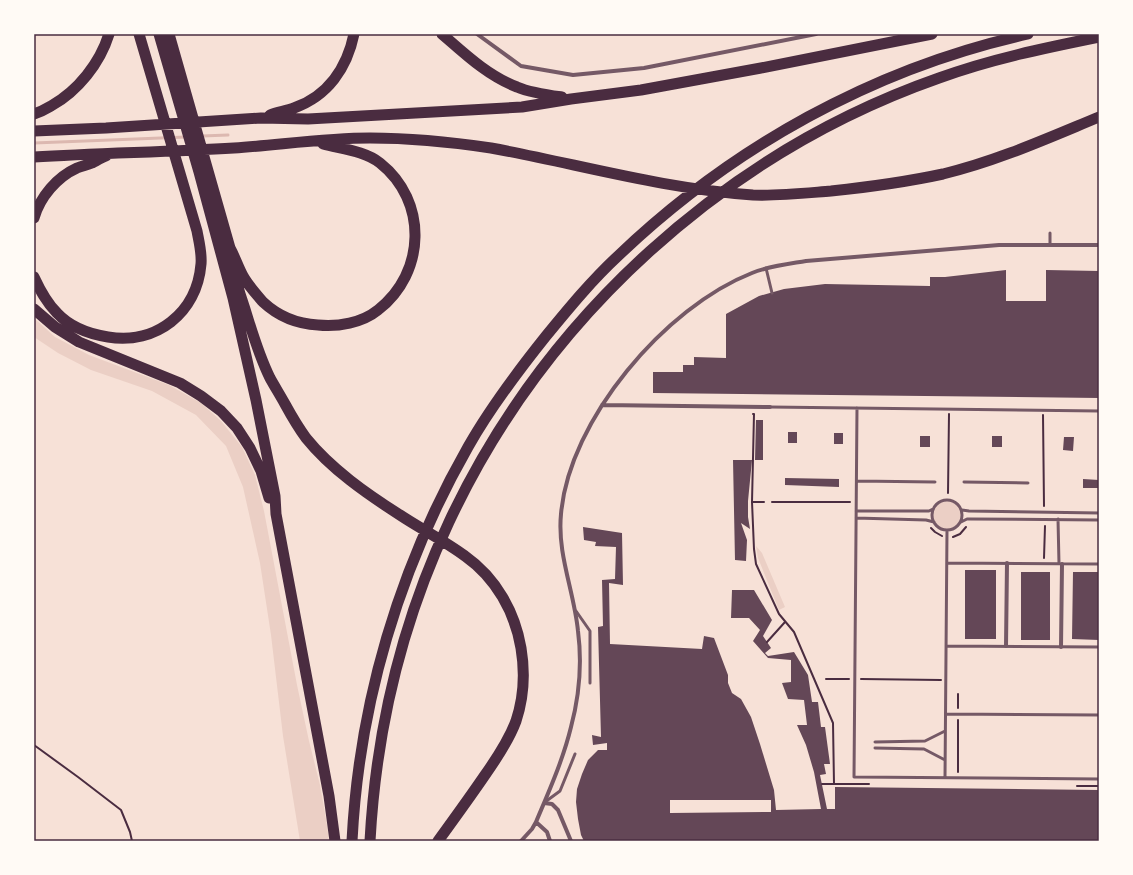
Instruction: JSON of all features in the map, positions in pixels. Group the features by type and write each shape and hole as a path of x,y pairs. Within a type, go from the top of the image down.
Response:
{"highway":[{"path":"34,114 51,106 78,86 90,72 109,34"},
{"path":"34,277 47,302 57,314 69,323 84,331 98,336 113,338 146,336 161,329 173,321 183,310 192,296 198,281 201,264 201,248 139,34"},
{"path":"167,34 182,97 204,172 230,248 243,276 251,288 264,302 279,313 294,321 310,325 327,326 344,324 363,319 377,311 391,299 402,285 409,269 415,241 415,220 405,191 394,176 380,162 363,153 315,141"},
{"path":"261,118 293,108 321,93 334,80 344,65 351,48 354,34"},
{"path":"442,34 483,68 500,79 518,88 571,99"},
{"path":"34,131 261,118 308,119 522,107 641,90 932,34"},
{"path":"352,841 356,782 369,706 382,651 414,559 440,500 480,427 507,387 563,315 600,274 651,226 713,177 780,133 832,104 904,72 957,53 1028,34"},
{"path":"370,841 374,784 386,710 399,656 426,576 439,544 487,449 508,416 550,359 612,286 662,239 743,177 788,148 815,133 864,109 937,78 1015,55 1099,38"},
{"path":"34,157 234,148 315,141 378,138 430,140 513,152 685,187 730,193 778,195 875,186 943,174 965,168 1012,151 1099,116"},
{"path":"34,218 51,188 63,176 78,167 92,163 110,154"},
{"path":"204,172 243,341 273,488 276,514 329,796 335,841"},
{"path":"230,248 232,264 254,339 270,377 291,415 306,438 350,480 398,514 466,556 496,587 504,599 516,626 524,663 520,705 511,734 480,783 438,841"},
{"path":"34,309 55,327 79,342 180,383 221,411 237,428 250,448 276,514"}],"street":[{"path":"477,34 521,66 573,75 644,68 816,34"},
{"path":"521,841 532,829 544,803 566,746 575,709 580,651 575,609 562,553 560,528 563,497 567,478 587,432 602,404 625,373 653,341 682,314 701,300 752,272 766,268 806,261 992,245 1099,245"},
{"path":"602,404 770,407"},
{"path":"1006,646 1007,563"},
{"path":"1060,564 1060,647"},
{"path":"544,803 552,804 558,810 571,841"},
{"path":"536,822 547,832 550,841"}],"lane":[{"path":"1050,234 1050,245"},
{"path":"766,268 772,292"},
{"path":"770,407 1099,411"},
{"path":"857,408 854,777 1099,778"},
{"path":"857,481 935,482"},
{"path":"964,482 1028,483"},
{"path":"856,510 929,511 940,502 947,500 956,502 962,510 963,518 961,522"},
{"path":"933,509 932,516 934,522 938,527 947,530 955,528 967,519 1099,520"},
{"path":"962,510 1099,512"},
{"path":"856,518 926,520 934,522"},
{"path":"1058,520 1060,564"},
{"path":"945,778 947,530"},
{"path":"947,563 1099,564"},
{"path":"575,609 590,631 590,684"},
{"path":"946,646 1099,647"},
{"path":"946,714 1099,715"},
{"path":"875,742 925,741 946,731"},
{"path":"875,748 924,749 945,760"},
{"path":"544,803 560,791 575,754"}],"path":[{"path":"948,493 949,409"},
{"path":"1043,410 1044,506"},
{"path":"754,414 752,502 756,564 779,614 794,632 833,723 834,784"},
{"path":"752,502 764,502"},
{"path":"772,502 852,502"},
{"path":"930,525 935,532 943,537"},
{"path":"952,543 952,537 960,534 967,526"},
{"path":"1044,564 1045,526"},
{"path":"767,642 785,622"},
{"path":"826,679 943,680"},
{"path":"958,694 958,710"},
{"path":"958,718 958,773"},
{"path":"34,745 121,810 132,841"}],"shaded area":[{"path":"34,318 55,337 89,355 169,385 201,403 221,421 242,447 255,475 264,511 297,685 320,785 329,841 300,841 283,736 271,635 260,563 243,487 226,446 196,415 152,391 91,370 58,353 34,337"},
{"path":"947,500 958,504 962,515 958,526 947,530 936,526 932,515 936,504"},
{"path":"756,546 762,553 785,607 779,610 758,558"}],"building":[{"path":"1006,270 1006,301 1046,301 1046,270 1099,271 1099,398 653,393 653,372 683,372 683,365 694,365 694,357 726,358 726,314 759,296 784,289 825,284 930,286 930,277 945,277"},
{"path":"756,420 763,420 763,460 755,460"},
{"path":"788,432 797,432 797,443 788,443"},
{"path":"834,433 843,433 843,444 834,444"},
{"path":"920,436 930,436 930,447 920,447"},
{"path":"992,436 1002,436 1002,447 992,447"},
{"path":"1064,437 1074,437 1073,451 1063,450"},
{"path":"733,460 752,460 748,501 750,529 741,523 747,540 746,561 735,560"},
{"path":"785,478 839,479 839,487 785,485"},
{"path":"1083,479 1099,480 1099,488 1083,488"},
{"path":"583,527 622,533 623,585 609,583 610,644 702,649 704,636 714,638 728,675 728,683 732,693 741,699 751,717 774,790 776,810 821,809 814,772 806,745 797,725 807,725 804,700 788,699 782,683 791,682 791,660 768,658 753,641 760,630 749,618 731,618 732,590 754,590 772,620 763,636 771,648 765,653 768,656 794,652 808,675 812,702 818,702 821,727 825,727 830,764 824,764 826,774 820,775 827,809 835,809 835,787 1099,790 1099,841 584,841 581,835 578,819 576,802 577,789 588,760 598,750 607,750 607,743 593,745 592,735 601,737 598,627 603,626 602,580 615,579 616,547 595,546 596,542 584,540","holes":["670,800 771,800 771,812 670,813"]},
{"path":"965,570 996,570 996,639 965,639"},
{"path":"1021,572 1050,572 1050,640 1021,640"},
{"path":"1073,572 1099,572 1099,640 1072,639"}],"waterway":[{"path":"202,136 228,135"},
{"path":"34,143 186,137"}]}
